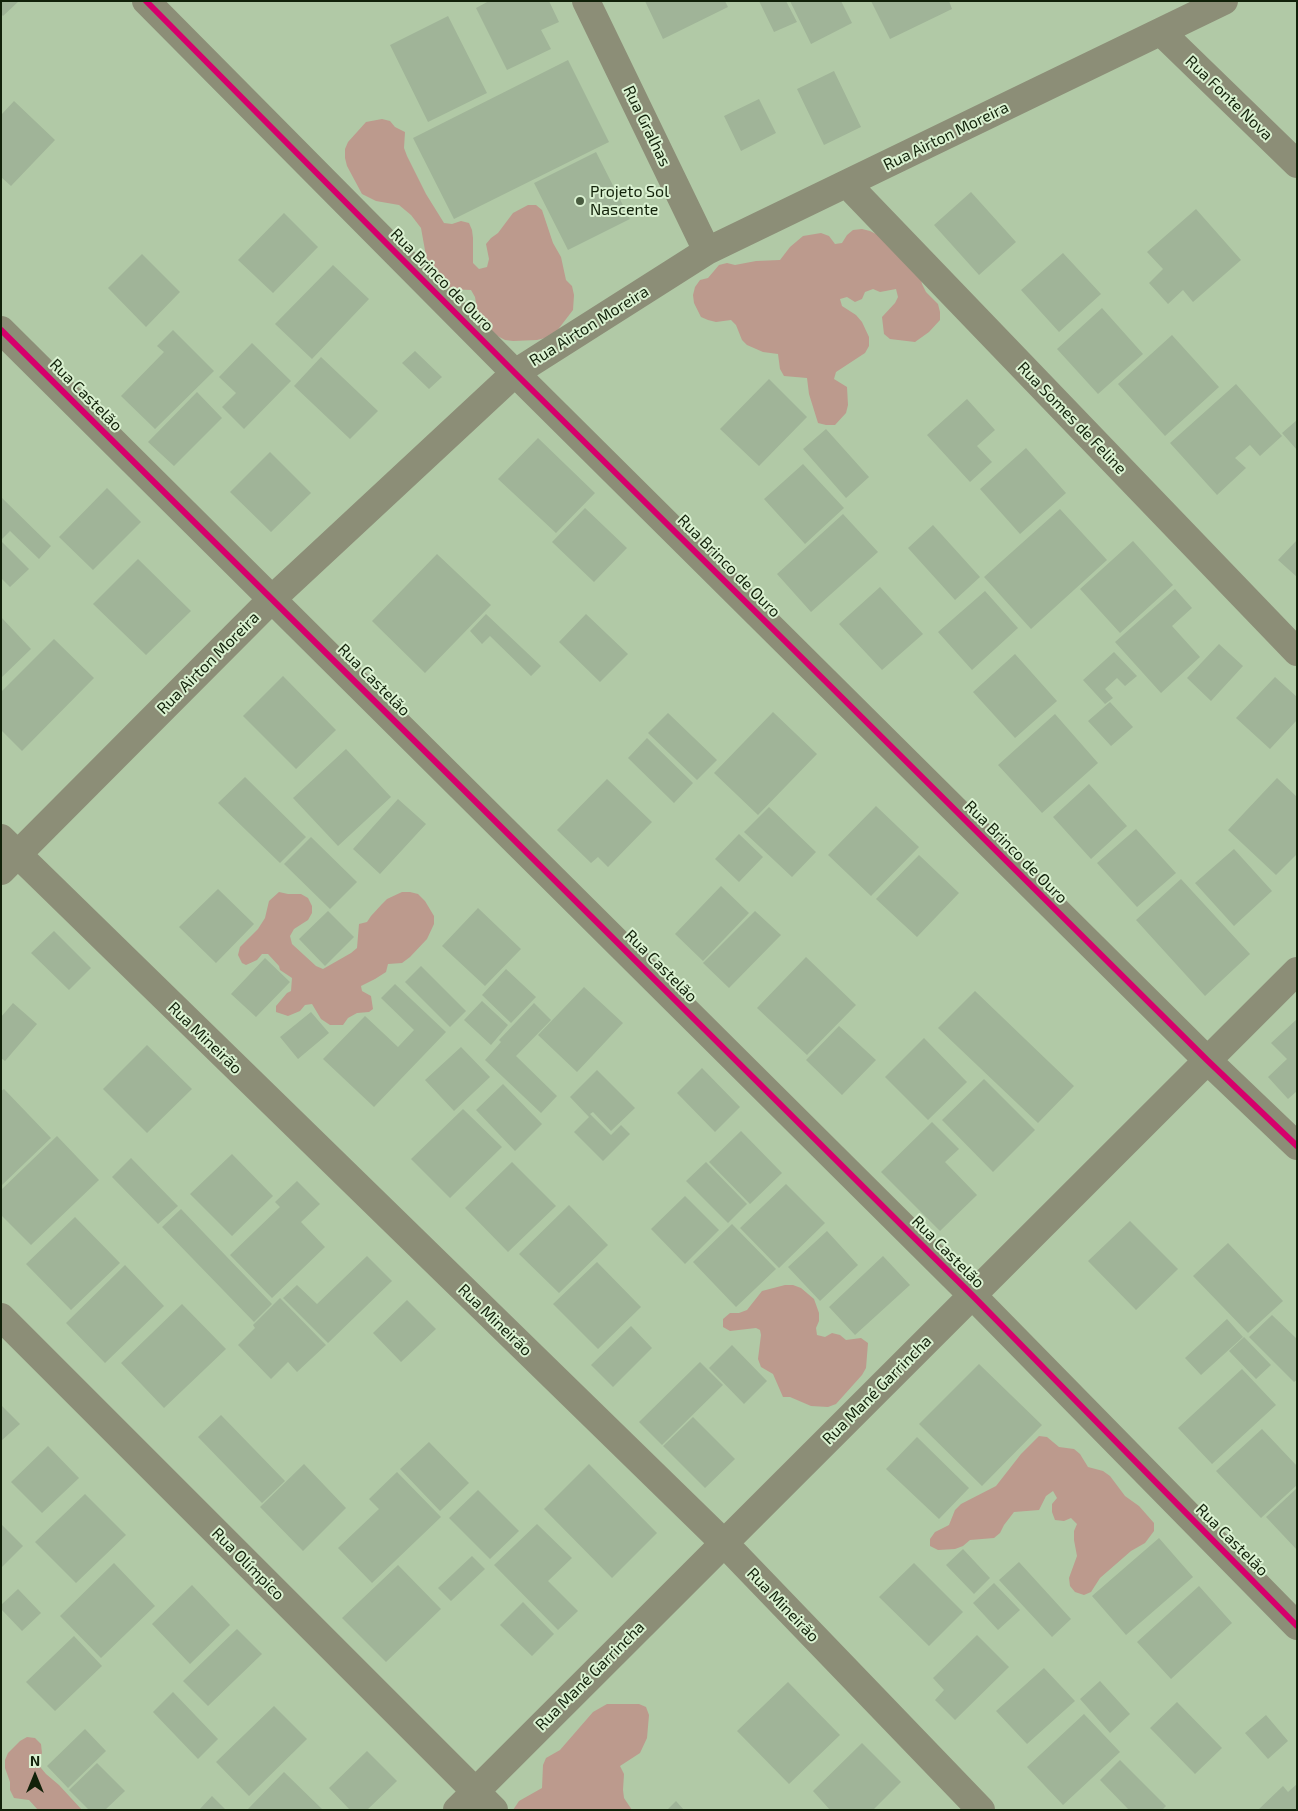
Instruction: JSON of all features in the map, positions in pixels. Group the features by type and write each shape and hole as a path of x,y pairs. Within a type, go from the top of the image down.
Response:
{"street":[{"name":"Rua Brinco de Ouro","path":"146,1 515,373 1207,1060 1297,1146"},
{"name":"Rua Gralhas","path":"586,1 707,251"},
{"name":"Rua Airton Moreira","path":"7,855 272,599 515,373 707,251 1224,1"},
{"name":"Rua Fonte Nova","path":"1161,32 1297,164"},
{"name":"Rua Somes de Feline","path":"847,184 1297,652"},
{"name":"Rua Castelão","path":"1,330 972,1295 1297,1626"},
{"name":"Rua Mineirão","path":"7,855 724,1543 981,1810"},
{"name":"Rua Mané Garrincha","path":"475,1804 724,1543 1297,971"},
{"name":"Rua Olímpico","path":"1,1318 475,1804"}],"shaded area":[{"path":"382,119 390,121 395,127 405,132 404,148 407,156 426,194 444,223 452,224 461,221 469,223 473,238 473,263 479,269 487,267 489,259 486,244 498,233 513,213 528,205 536,205 542,210 553,243 561,257 566,280 572,286 574,295 573,310 553,336 537,340 513,341 505,340 490,332 479,320 475,297 471,290 447,289 428,267 421,228 411,215 399,205 376,201 362,194 347,166 345,149 348,142 366,122"},
{"path":"862,229 886,239 920,275 926,292 938,304 940,320 929,332 915,342 890,339 884,334 882,317 898,297 896,289 880,292 873,289 865,292 862,299 855,302 847,297 840,299 842,306 856,315 862,322 869,337 869,346 865,353 836,372 834,379 847,387 848,405 846,413 835,425 826,425 818,423 809,394 807,378 784,376 780,369 778,354 763,352 747,345 742,340 736,325 731,320 716,322 701,317 694,303 693,295 695,287 700,280 708,278 719,265 780,260 790,247 803,236 821,233 829,236 835,244 842,243 853,230"},
{"path":"279,892 301,894 308,898 312,906 312,913 308,920 294,929 290,936 292,944 316,966 323,969 357,948 359,924 367,922 387,899 402,892 418,894 425,901 434,916 434,924 427,939 410,957 402,963 388,964 386,972 361,986 362,991 371,996 373,1009 369,1012 357,1013 348,1018 343,1025 330,1025 321,1019 312,1004 305,1005 300,1011 288,1016 276,1012 276,1006 291,991 292,978 280,970 279,966 268,954 262,954 257,960 246,965 242,963 238,955 240,947 258,929 265,918 269,901"},
{"path":"785,1285 801,1288 814,1299 819,1313 819,1321 816,1328 817,1335 825,1337 832,1333 840,1335 846,1340 861,1338 868,1343 866,1368 836,1404 828,1407 811,1406 790,1397 783,1397 773,1374 761,1367 758,1359 760,1330 756,1328 730,1331 723,1327 723,1319 730,1313 739,1313 747,1310 762,1291"},
{"path":"1039,1436 1047,1437 1059,1447 1074,1449 1080,1454 1088,1467 1103,1471 1110,1476 1125,1496 1139,1506 1154,1523 1154,1531 1145,1543 1131,1551 1100,1578 1091,1592 1084,1595 1075,1592 1070,1586 1069,1578 1077,1556 1074,1531 1077,1524 1071,1518 1064,1521 1055,1520 1052,1504 1057,1498 1053,1491 1046,1496 1039,1510 1014,1512 1000,1533 994,1538 970,1540 963,1546 955,1549 938,1550 930,1546 930,1539 935,1532 949,1525 955,1510 961,1504 996,1486 1021,1454"},
{"path":"607,1704 639,1704 646,1707 649,1715 647,1738 640,1753 620,1766 624,1774 624,1798 632,1810 513,1810 519,1801 542,1788 543,1765 546,1758 560,1750 593,1712"},
{"path":"27,1737 35,1738 41,1744 42,1753 39,1760 41,1768 82,1810 38,1810 29,1800 14,1798 10,1790 5,1760 8,1753"}],"building":[{"path":"1,1 19,1 3,16 1,14"},
{"path":"489,1 549,1 559,22 541,30 551,49 507,70 476,8"},
{"path":"645,1 725,1 728,7 663,39"},
{"path":"759,1 786,1 797,22 774,32"},
{"path":"790,1 841,1 852,23 811,44"},
{"path":"871,1 949,1 952,9 890,39"},
{"path":"448,16 487,93 428,122 390,45"},
{"path":"568,60 609,142 454,219 413,138"},
{"path":"834,71 861,127 824,145 797,89"},
{"path":"759,99 776,133 741,151 724,116"},
{"path":"14,101 55,140 11,186 1,177 1,115"},
{"path":"596,152 630,219 568,250 534,183"},
{"path":"971,192 1016,242 979,275 934,225"},
{"path":"1196,209 1241,260 1193,302 1183,290 1168,304 1149,283 1163,269 1147,252"},
{"path":"284,213 318,247 273,293 238,260"},
{"path":"1063,253 1101,294 1059,332 1021,290"},
{"path":"142,254 180,292 146,327 108,288"},
{"path":"333,265 369,299 312,359 275,324"},
{"path":"1102,308 1143,354 1098,394 1057,349"},
{"path":"173,330 214,371 155,429 121,396 164,352 157,346"},
{"path":"1172,335 1219,387 1165,436 1118,384"},
{"path":"252,343 291,381 244,429 222,407 236,393 219,377"},
{"path":"415,351 442,377 429,389 402,363"},
{"path":"321,357 378,411 350,439 294,386"},
{"path":"769,379 807,417 759,466 720,429"},
{"path":"1236,384 1282,436 1260,456 1250,445 1235,458 1246,468 1217,495 1170,443"},
{"path":"197,392 222,418 174,466 148,442"},
{"path":"967,399 995,430 977,446 992,462 970,482 927,435"},
{"path":"1297,420 1297,450 1282,433"},
{"path":"826,429 869,477 846,498 803,449"},
{"path":"538,438 595,493 556,533 498,479"},
{"path":"1026,448 1066,493 1020,534 980,489"},
{"path":"270,452 311,493 271,532 230,492"},
{"path":"803,464 844,508 805,544 764,499"},
{"path":"107,488 141,522 93,570 59,537"},
{"path":"1,497 51,546 39,559 10,531 1,540"},
{"path":"585,508 627,548 594,582 552,542"},
{"path":"1060,509 1107,560 1031,629 984,577"},
{"path":"843,514 878,552 811,612 777,574"},
{"path":"933,525 980,577 955,600 908,548"},
{"path":"1297,540 1297,577 1278,560"},
{"path":"1,541 29,569 10,587 1,578"},
{"path":"1133,541 1173,585 1120,633 1080,589"},
{"path":"437,554 491,605 425,673 372,621"},
{"path":"138,559 191,611 146,655 93,604"},
{"path":"880,587 923,634 882,670 839,624"},
{"path":"1175,589 1192,608 1172,626 1200,657 1161,693 1115,642"},
{"path":"985,591 1018,628 972,670 938,632"},
{"path":"486,614 541,666 531,676 490,636 482,644 470,631"},
{"path":"586,614 628,654 600,682 559,642"},
{"path":"1,617 31,649 1,678"},
{"path":"54,639 94,678 22,751 1,730 1,692"},
{"path":"1219,644 1243,666 1211,701 1187,678"},
{"path":"1114,652 1137,676 1125,686 1117,678 1105,689 1113,698 1105,704 1083,680"},
{"path":"1015,654 1057,701 1015,738 973,692"},
{"path":"283,676 336,730 296,769 243,716"},
{"path":"1275,677 1297,697 1297,720 1270,749 1236,718"},
{"path":"1110,702 1133,727 1111,746 1088,721"},
{"path":"773,712 817,754 758,815 714,773"},
{"path":"668,713 717,760 697,780 648,733"},
{"path":"1055,714 1098,763 1042,813 998,765"},
{"path":"647,738 693,783 674,803 628,758"},
{"path":"346,749 391,797 338,846 293,798"},
{"path":"245,777 306,837 280,863 218,803"},
{"path":"1277,778 1297,797 1297,854 1276,875 1228,830"},
{"path":"607,779 652,822 608,867 598,857 591,863 557,830"},
{"path":"1089,784 1127,826 1091,859 1053,817"},
{"path":"398,799 426,824 380,874 353,849"},
{"path":"876,806 919,847 871,896 828,855"},
{"path":"769,807 816,852 792,877 744,832"},
{"path":"1136,829 1176,873 1137,907 1097,863"},
{"path":"739,834 763,857 739,882 715,859"},
{"path":"311,837 357,882 330,909 284,864"},
{"path":"1234,849 1272,891 1234,926 1195,883"},
{"path":"919,855 959,893 917,937 876,899"},
{"path":"1181,879 1250,954 1205,996 1136,920"},
{"path":"721,886 749,913 703,961 675,934"},
{"path":"218,889 254,924 216,963 179,927"},
{"path":"478,908 521,949 485,986 442,946"},
{"path":"328,911 354,937 325,966 299,939"},
{"path":"755,911 781,935 729,988 703,963"},
{"path":"54,931 91,968 69,990 31,953"},
{"path":"806,957 856,1005 807,1055 757,1008"},
{"path":"265,958 290,982 256,1017 231,994"},
{"path":"421,966 466,1011 450,1027 405,982"},
{"path":"506,969 536,997 511,1023 482,995"},
{"path":"395,984 446,1032 374,1107 323,1059 365,1016 398,1047 414,1030 381,998"},
{"path":"584,987 623,1023 577,1072 538,1035"},
{"path":"975,991 1074,1086 1038,1123 938,1028"},
{"path":"482,1001 508,1025 491,1045 464,1020"},
{"path":"13,1003 37,1024 5,1061 1,1058 1,1017"},
{"path":"534,1003 551,1020 516,1056 557,1096 541,1113 485,1060 501,1042 499,1040"},
{"path":"311,1012 329,1033 298,1059 280,1037"},
{"path":"1297,1019 1297,1091 1288,1099 1268,1077 1287,1059 1271,1043"},
{"path":"839,1026 876,1060 842,1095 806,1060"},
{"path":"924,1038 967,1082 928,1120 885,1077"},
{"path":"147,1045 192,1089 147,1133 103,1089"},
{"path":"461,1047 490,1077 454,1111 425,1080"},
{"path":"702,1068 740,1107 715,1132 677,1093"},
{"path":"597,1070 635,1108 611,1131 593,1112 590,1114 611,1135 621,1125 630,1134 603,1161 574,1132 589,1117 570,1097"},
{"path":"984,1079 1035,1130 993,1172 942,1120"},
{"path":"503,1084 542,1124 515,1151 476,1110"},
{"path":"4,1089 51,1138 1,1186 1,1091"},
{"path":"463,1109 502,1147 450,1198 411,1159"},
{"path":"932,1122 959,1149 945,1162 977,1195 940,1231 881,1172"},
{"path":"741,1131 782,1173 750,1204 709,1162"},
{"path":"57,1136 99,1180 31,1245 1,1215 1,1190"},
{"path":"232,1154 273,1196 232,1236 190,1194"},
{"path":"131,1158 178,1206 158,1224 112,1177"},
{"path":"512,1162 556,1206 508,1252 465,1208"},
{"path":"706,1162 747,1204 728,1223 686,1181"},
{"path":"297,1181 320,1204 301,1222 325,1247 272,1298 230,1255 280,1207 275,1202"},
{"path":"786,1184 825,1223 779,1268 740,1228"},
{"path":"685,1196 719,1230 685,1264 651,1229"},
{"path":"569,1205 608,1245 559,1293 519,1254"},
{"path":"181,1209 272,1304 254,1322 162,1227"},
{"path":"75,1217 120,1263 71,1310 26,1264"},
{"path":"1130,1221 1178,1269 1136,1310 1088,1261"},
{"path":"732,1224 776,1269 736,1307 693,1262"},
{"path":"827,1231 858,1265 820,1301 788,1267"},
{"path":"1228,1243 1283,1301 1248,1333 1193,1276"},
{"path":"367,1256 392,1281 328,1343 283,1298 297,1285 317,1304"},
{"path":"883,1256 910,1285 855,1335 829,1307"},
{"path":"597,1262 641,1307 598,1349 553,1304"},
{"path":"125,1265 164,1306 105,1363 66,1323"},
{"path":"280,1298 326,1345 297,1372 288,1362 271,1379 238,1345 255,1328 253,1325"},
{"path":"407,1300 436,1329 401,1362 373,1333"},
{"path":"182,1304 226,1349 164,1408 121,1363"},
{"path":"1272,1315 1297,1339 1297,1380 1294,1382 1249,1337"},
{"path":"1227,1319 1243,1337 1201,1375 1185,1358"},
{"path":"631,1326 652,1348 613,1387 591,1365"},
{"path":"1244,1337 1271,1365 1256,1379 1229,1351"},
{"path":"732,1345 767,1381 744,1404 709,1368"},
{"path":"700,1362 723,1385 662,1445 639,1422"},
{"path":"979,1364 1042,1425 982,1486 919,1424"},
{"path":"1242,1369 1276,1405 1212,1464 1178,1428"},
{"path":"1,1405 20,1424 1,1441"},
{"path":"221,1415 285,1481 262,1503 198,1437"},
{"path":"693,1417 735,1459 705,1488 663,1446"},
{"path":"1262,1429 1297,1466 1297,1485 1261,1518 1216,1471"},
{"path":"917,1437 969,1488 939,1519 886,1469"},
{"path":"429,1442 469,1483 440,1511 400,1469"},
{"path":"48,1446 79,1478 42,1513 11,1482"},
{"path":"304,1464 346,1508 303,1551 260,1507"},
{"path":"589,1464 657,1533 612,1578 544,1509"},
{"path":"397,1472 441,1517 372,1583 338,1548 379,1509 369,1499"},
{"path":"1297,1488 1297,1550 1266,1517"},
{"path":"478,1490 519,1531 490,1559 449,1518"},
{"path":"85,1494 126,1535 76,1583 35,1542"},
{"path":"1,1524 23,1546 1,1568"},
{"path":"537,1524 572,1558 548,1581 578,1611 558,1630 494,1565"},
{"path":"1159,1538 1193,1577 1126,1635 1092,1596"},
{"path":"963,1549 990,1578 974,1594 946,1565"},
{"path":"472,1556 485,1569 451,1601 438,1588"},
{"path":"1019,1562 1071,1619 1052,1637 999,1580"},
{"path":"114,1563 155,1606 101,1658 60,1616"},
{"path":"914,1563 963,1612 929,1646 879,1597"},
{"path":"398,1565 441,1609 386,1662 342,1618"},
{"path":"994,1583 1020,1610 998,1630 973,1603"},
{"path":"192,1585 230,1625 190,1664 152,1624"},
{"path":"1199,1586 1232,1623 1171,1679 1137,1642"},
{"path":"18,1589 41,1613 22,1631 1,1609 1,1605"},
{"path":"523,1602 554,1634 532,1656 500,1625"},
{"path":"237,1629 262,1654 208,1706 183,1681"},
{"path":"977,1635 1009,1667 955,1720 935,1700 944,1690 933,1678"},
{"path":"74,1636 102,1666 55,1711 26,1682"},
{"path":"1044,1668 1075,1701 1027,1744 996,1711"},
{"path":"1100,1681 1130,1714 1110,1733 1080,1699"},
{"path":"788,1682 840,1735 789,1784 737,1731"},
{"path":"173,1692 218,1739 198,1759 153,1712"},
{"path":"1177,1702 1222,1748 1195,1774 1150,1728"},
{"path":"274,1706 307,1739 249,1796 216,1762"},
{"path":"1084,1714 1120,1752 1063,1805 1027,1767"},
{"path":"1266,1715 1288,1741 1268,1759 1245,1733"},
{"path":"85,1729 106,1751 68,1788 47,1766"},
{"path":"862,1743 901,1782 873,1810 830,1810 813,1791"},
{"path":"367,1751 397,1781 367,1810 350,1810 329,1788"},
{"path":"1120,1760 1166,1806 1162,1810 1129,1810 1100,1780"},
{"path":"97,1763 125,1791 105,1810 89,1810 69,1790"},
{"path":"284,1772 323,1810 247,1810"},
{"path":"1297,1784 1297,1810 1258,1810 1283,1786 1288,1792"},
{"path":"212,1796 226,1810 199,1810"},
{"path":"676,1801 684,1810 667,1810"}],"cycle path":[{"path":"146,1 515,373 1207,1060 1297,1146"},
{"path":"1,330 972,1295 1297,1626"}],"place":[{"name":"Projeto Sol Nascente","path":"580,201"}]}
